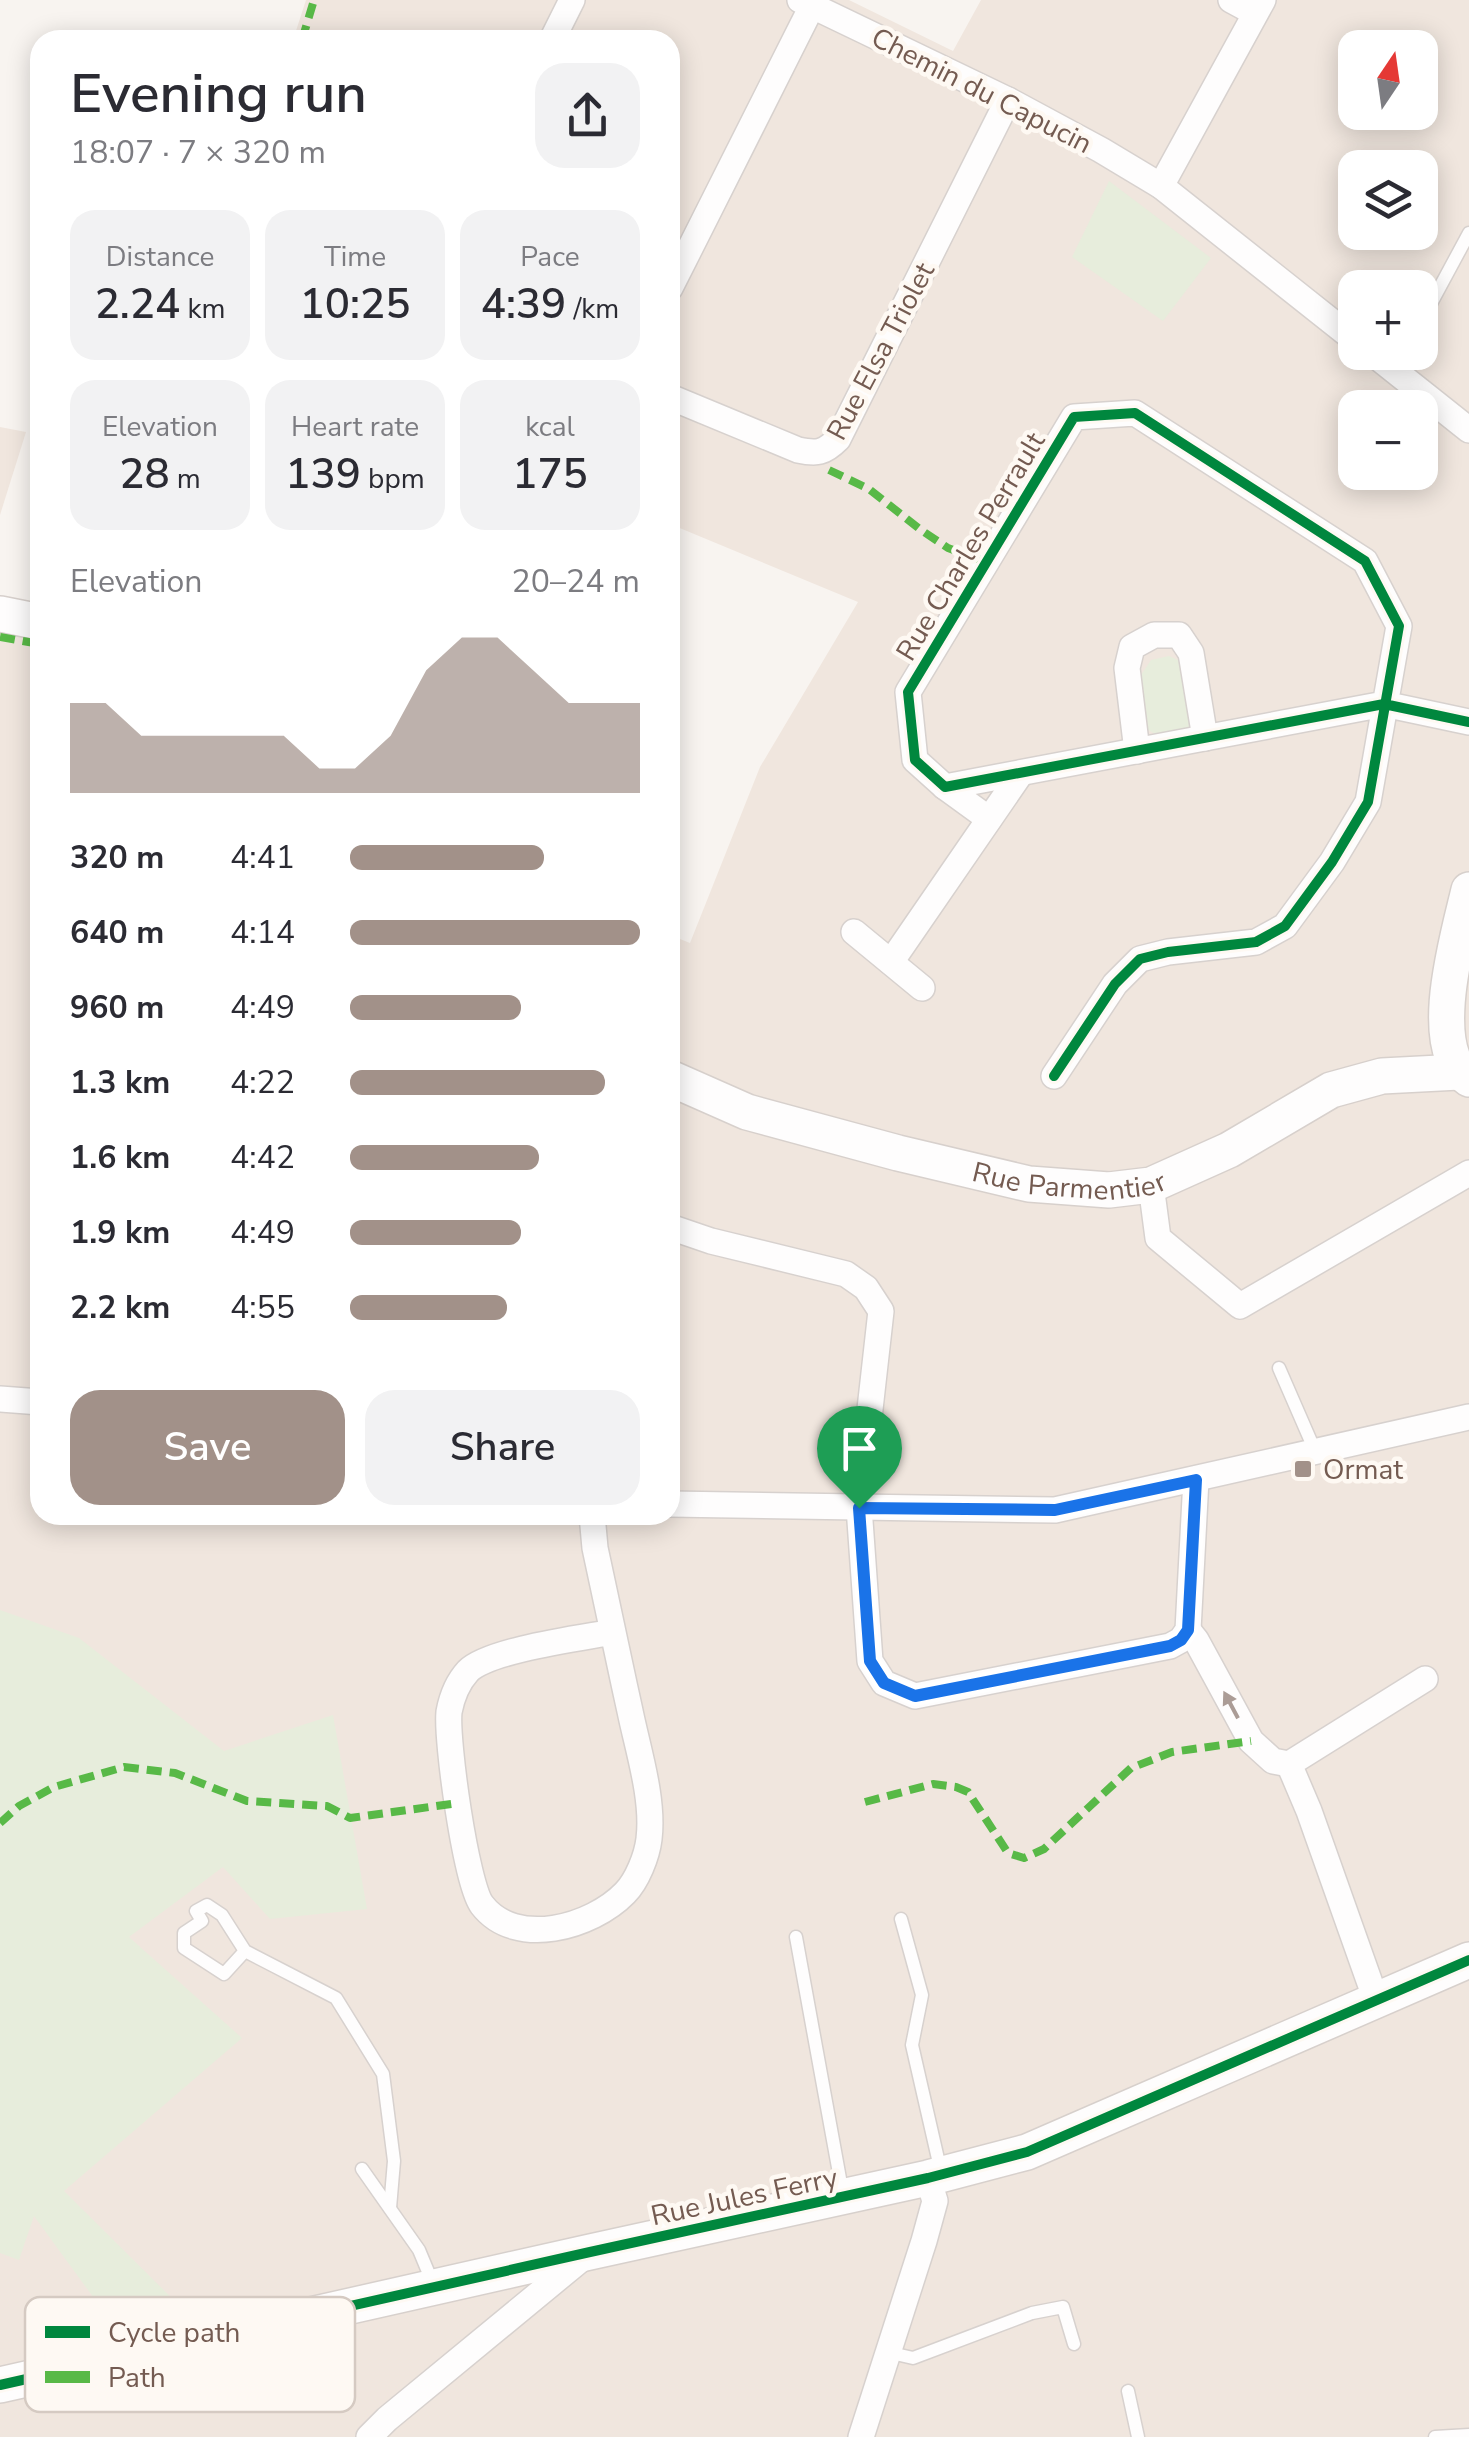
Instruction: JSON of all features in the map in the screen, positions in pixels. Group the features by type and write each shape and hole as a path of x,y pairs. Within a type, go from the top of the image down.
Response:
{"street":[{"path":"557,30 572,0"},
{"path":"1160,186 1259,7 1231,0"},
{"path":"680,267 806,3"},
{"name":"Chemin du Capucin","path":"806,3 1008,100 1101,150 1160,186 1338,327"},
{"name":"Rue Elsa Triolet","path":"680,401 815,454 824,461 826,450 838,439 1008,100"},
{"path":"1402,370 1469,430"},
{"name":"Rue Charles Perrault","path":"945,787 915,760 908,692 1074,417 1136,413 1364,562 1399,626 1384,704"},
{"path":"0,614 30,620"},
{"path":"1138,750 1127,668 1132,647 1154,635 1179,635 1192,653 1205,738"},
{"path":"945,787 1384,704 1469,722"},
{"path":"1054,1076 1114,984 1140,959 1256,942 1284,926 1332,862 1368,802 1384,704"},
{"path":"891,962 1021,773"},
{"path":"945,787 989,819"},
{"path":"1464,1076 1448,1042 1447,985 1469,890"},
{"path":"854,932 922,988"},
{"name":"Rue Parmentier","path":"680,1082 748,1112 898,1153 1030,1184 1110,1190 1152,1185 1229,1150 1331,1090 1382,1076 1464,1076"},
{"path":"1152,1185 1158,1238 1240,1306 1469,1173"},
{"path":"680,1230 711,1242 846,1274 866,1288 881,1311 859,1508 870,1661 884,1683 915,1696 1170,1646 1181,1640 1188,1630 1196,1480"},
{"path":"0,1399 30,1401"},
{"path":"680,1504 1055,1510 1469,1417"},
{"path":"593,1525 643,1770 649,1840 628,1890 608,1908 588,1920 543,1930 517,1927 496,1918 481,1904 471,1880 452,1753 449,1715 455,1688 470,1668 502,1655 613,1632"},
{"path":"1188,1630 1250,1741 1273,1761 1289,1764 1425,1680"},
{"path":"1289,1764 1376,2000"},
{"name":"Rue Jules Ferry","path":"355,2305 843,2198 1027,2152 1469,1960"},
{"path":"861,2437 924,2241 934,2201 935,2177"},
{"path":"368,2437 590,2252"},
{"name":"Rue Jules Ferry","path":"0,2385 25,2379"}],"lane":[{"path":"1438,291 1469,233"},
{"path":"1280,1368 1316,1452"},
{"path":"245,1950 224,1974 184,1948 184,1933 202,1921 196,1911 208,1905 222,1915 245,1950 336,1998 383,2074 394,2162 390,2208"},
{"path":"901,1920 922,1994 912,2045 935,2177"},
{"path":"796,1937 843,2198"},
{"path":"362,2170 419,2250 434,2287"},
{"path":"887,2352 914,2358 1032,2313 1063,2307 1074,2344"},
{"path":"1128,2391 1138,2437"},
{"path":"1435,2437 1469,2435"}],"shaded area":[{"path":"306,0 849,0 953,51 981,0 1469,0 1469,2437 0,2437 0,601 30,606 30,1525 680,1525 680,939 690,943 760,767 858,602 680,528 680,30 296,30"},
{"path":"0,427 26,432 0,515"}],"green space":[{"path":"1109,181 1211,258 1163,321 1072,257"},
{"path":"1169,656 1183,667 1190,726 1161,735 1145,726 1141,675 1151,660"},
{"path":"0,1610 79,1638 224,1751 333,1715 367,1909 270,1919 223,1867 129,1937 242,2038 64,2191 171,2297 93,2297 34,2216 19,2260 0,2253"}],"marked path":[{"path":"305,30 314,0"},
{"path":"829,470 869,489 948,548 986,562"},
{"path":"0,637 30,642"},
{"path":"865,1802 933,1784 956,1787 968,1792 1008,1853 1024,1858 1044,1849 1131,1768 1172,1752 1251,1741"},
{"path":"0,1823 19,1806 54,1787 124,1767 175,1773 247,1801 327,1806 350,1818 458,1803"}],"cycle path":[{"path":"1054,1076 1115,984 1140,959 1256,942 1285,926 1332,862 1368,802 1399,626 1365,561 1135,413 1074,417 908,692 915,760 945,787 1384,704 1469,722"},
{"path":"355,2305 928,2178 1027,2152 1469,1960"},
{"path":"0,2385 25,2379"}],"place":[{"name":"Ormat","path":"1303,1469"}],"route":[{"path":"1196,1480 1188,1630 1170,1646 915,1696 884,1683 870,1661 859,1508 1055,1510 1196,1480"}]}
